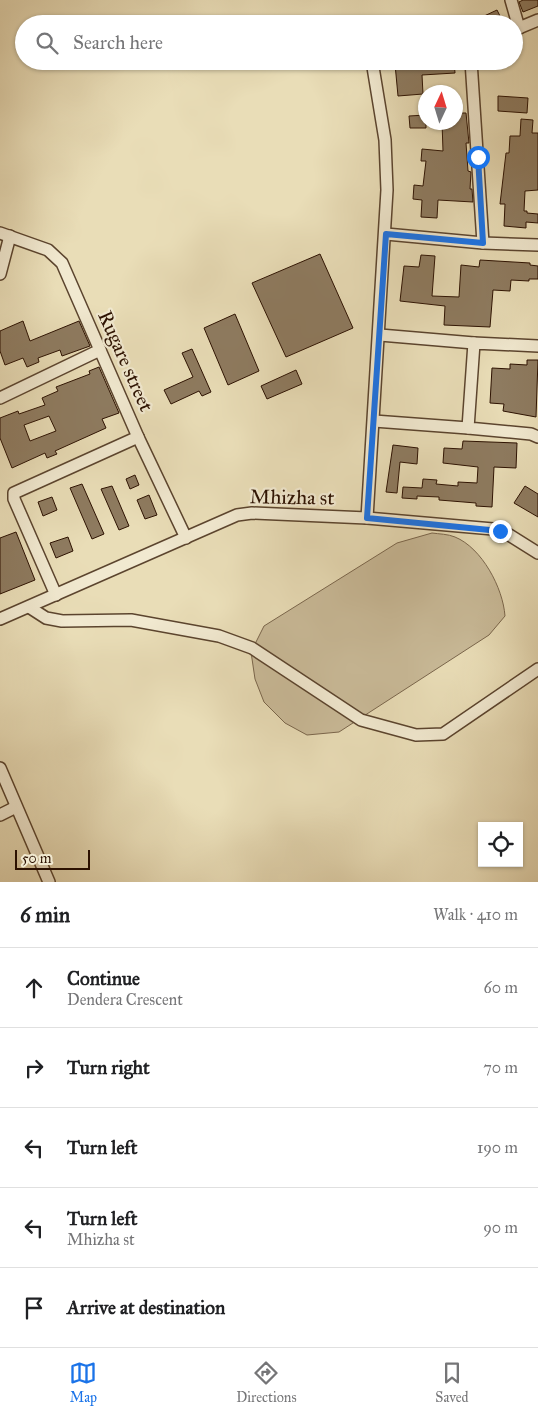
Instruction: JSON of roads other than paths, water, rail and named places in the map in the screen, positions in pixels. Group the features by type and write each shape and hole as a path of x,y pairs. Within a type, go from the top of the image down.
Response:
{"street":[{"path":"511,0 514,15"},
{"path":"523,26 538,20"},
{"path":"367,518 386,234 385,140 373,70"},
{"path":"472,70 483,243"},
{"path":"0,274 5,234"},
{"name":"Rugare street","path":"5,234 48,250 62,263 138,437 186,538"},
{"path":"386,234 538,246"},
{"path":"380,335 538,346"},
{"path":"468,428 474,343"},
{"path":"0,398 100,350"},
{"path":"374,421 531,434 538,437"},
{"path":"56,595 14,499 14,494 138,437"},
{"name":"Mhizha st","path":"0,619 237,515 252,513 367,518 493,529 506,534 538,553"},
{"path":"29,607 46,618 62,621 132,620 219,636 252,648 361,720 416,735 444,734 538,669"},
{"path":"0,768 49,882"},
{"path":"0,779 14,802"},
{"path":"0,815 14,802"}]}
